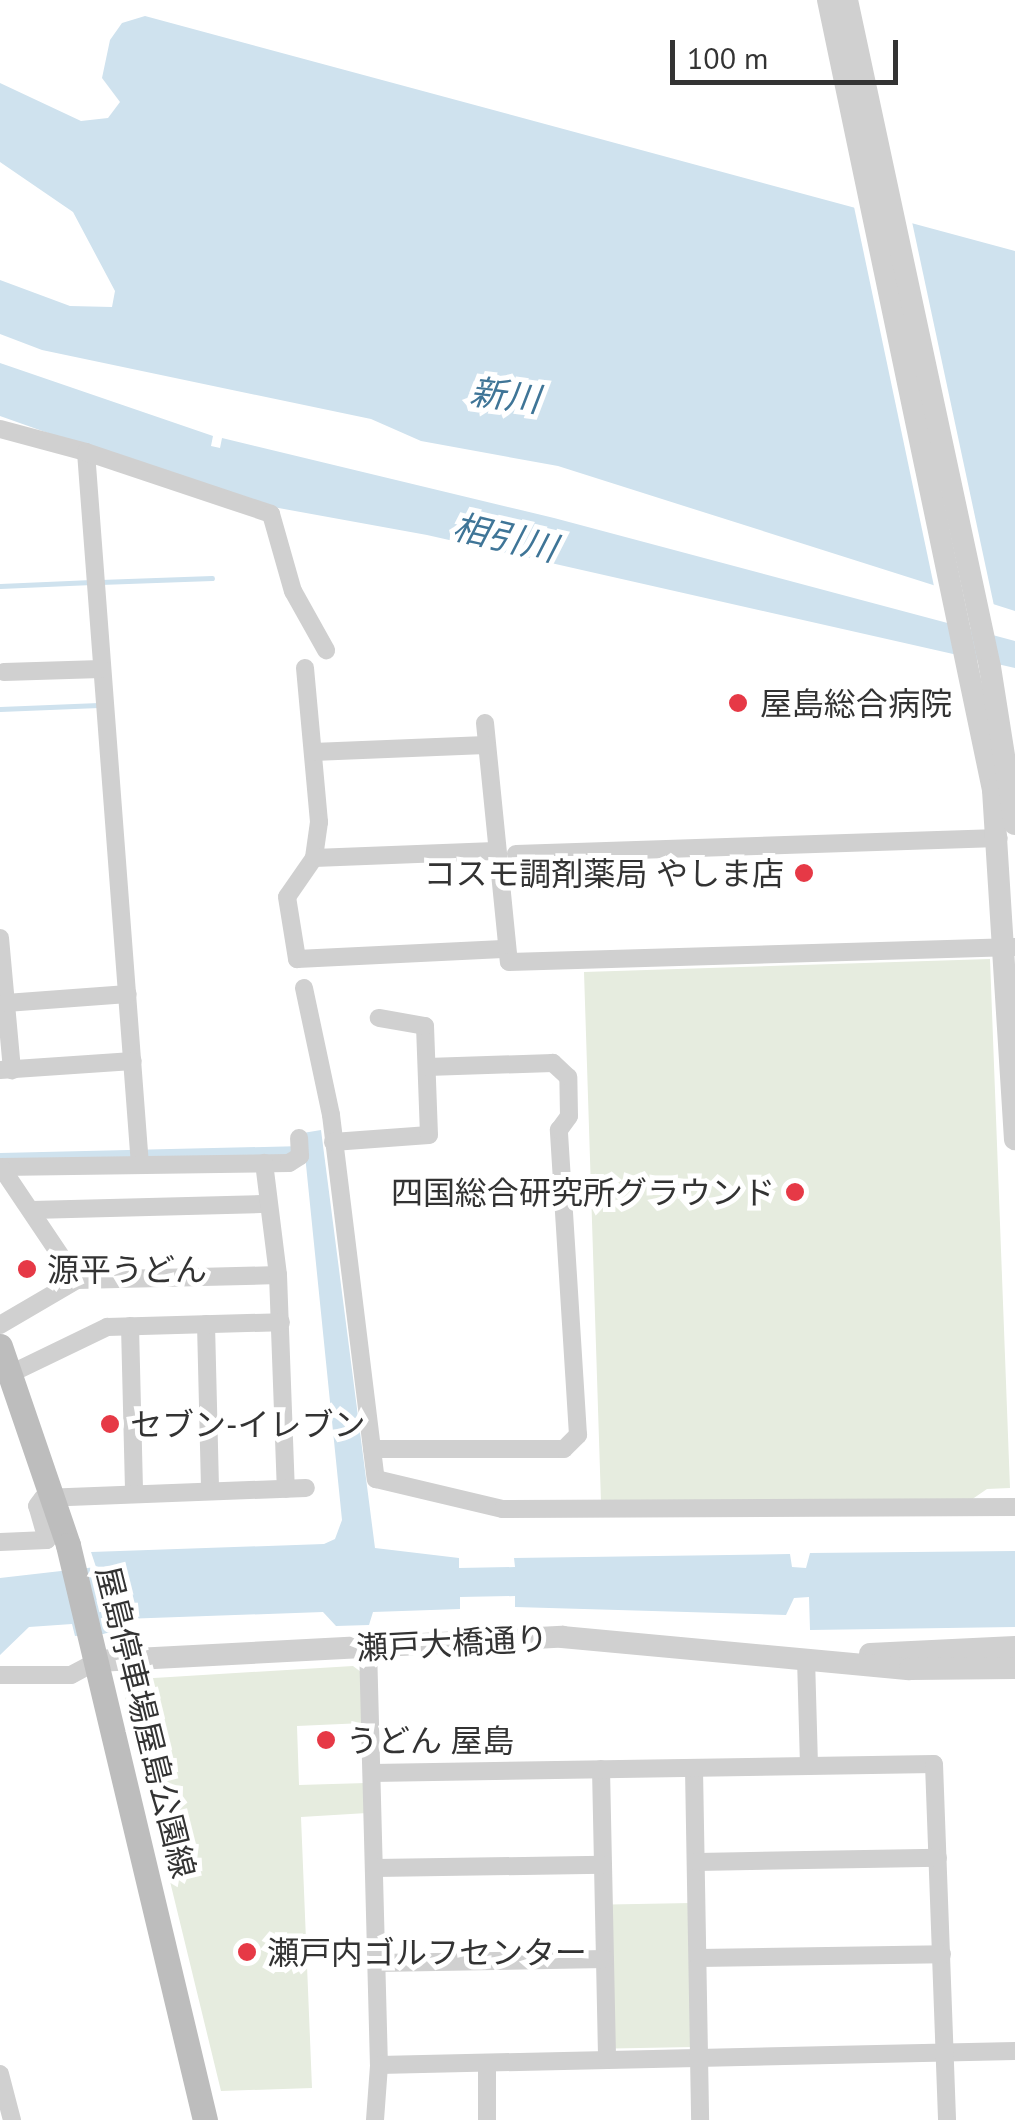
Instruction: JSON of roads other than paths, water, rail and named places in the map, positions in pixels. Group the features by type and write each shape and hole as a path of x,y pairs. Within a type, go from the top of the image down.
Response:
{"main road":[{"name":"屋島停車場屋島公園線","path":"0,1346 54,1496 74,1566 205,2120"}],"street":[{"path":"828,0 856,93 980,664 1007,831 1015,1139"},
{"path":"847,0 856,93"},
{"path":"0,429 86,452 271,514 293,591 326,650"},
{"path":"86,452 140,1158"},
{"path":"305,668 313,752 314,858 288,896 297,959 503,949"},
{"path":"4,672 35,678 101,669"},
{"path":"485,724 503,949 510,962 1011,947"},
{"path":"313,752 486,744"},
{"path":"516,854 1007,831"},
{"path":"314,858 495,851"},
{"path":"0,938 6,1003 6,1070 133,1061"},
{"path":"304,988 333,1142 376,1479 504,1509 1015,1508"},
{"path":"6,1003 128,994"},
{"path":"333,1142 430,1135 422,1020 379,1018"},
{"path":"372,1449 564,1449 578,1435 559,1130 569,1116 568,1076 553,1062 427,1067"},
{"path":"0,1167 140,1158 264,1163 296,1160 299,1138"},
{"path":"264,1163 278,1275 286,1489"},
{"path":"0,1167 78,1280"},
{"path":"32,1210 268,1204"},
{"path":"0,1326 78,1280 278,1275"},
{"path":"12,1373 107,1327 280,1322"},
{"path":"206,1324 210,1491"},
{"path":"130,1326 134,1494"},
{"path":"0,1542 47,1540 38,1500 54,1496 306,1488"},
{"name":"瀬戸大橋通り","path":"94,1650 368,1647 562,1637 806,1658 1015,1668"},
{"path":"368,1647 379,2065 376,2120"},
{"name":"瀬戸大橋通り","path":"806,1658 1015,1647"},
{"path":"0,1675 72,1675 94,1650"},
{"path":"806,1658 808,1766"},
{"path":"372,1773 934,1764 947,2120"},
{"path":"602,1769 607,2060"},
{"path":"694,1769 700,2120"},
{"path":"697,1862 938,1858"},
{"path":"374,1868 603,1865"},
{"path":"699,1958 942,1954"},
{"path":"377,1963 605,1959"},
{"path":"379,2065 1015,2051"},
{"path":"487,2062 487,2120"},
{"path":"0,2074 12,2120"}],"water":[{"name":"新川","path":"145,16 1015,251 1015,611 558,466 421,441 371,419 42,350 0,334 0,280 70,306 112,307 115,291 73,212 0,162 0,83 81,121 108,118 120,102 102,78 110,40 122,23"},
{"name":"相引川","path":"0,363 213,436 211,446 220,448 222,438 554,518 1015,641 1015,668 427,535 240,501 0,416"},
{"path":"321,1130 375,1548 459,1558 459,1568 515,1567 514,1558 790,1554 792,1567 806,1568 810,1553 1015,1551 1015,1627 810,1630 809,1597 794,1598 786,1615 515,1607 515,1596 460,1597 460,1609 373,1612 369,1625 336,1626 323,1612 123,1619 117,1633 75,1636 72,1624 29,1627 0,1655 0,1578 96,1567 91,1552 324,1544 335,1539 342,1520 305,1155 0,1162 0,1153 304,1146 303,1133"}],"waterway":[{"path":"100,582 212,578"},
{"path":"0,586 92,582"},
{"path":"0,709 99,705"}],"place":[{"name":"屋島総合病院","path":"738,703"},
{"name":"コスモ調剤薬局 やしま店","path":"804,873"},
{"name":"四国総合研究所グラウンド","path":"795,1192"},
{"name":"源平うどん","path":"27,1269"},
{"name":"セブン-イレブン","path":"110,1424"},
{"name":"うどん 屋島","path":"326,1740"},
{"name":"瀬戸内ゴルフセンター","path":"247,1952"}]}
